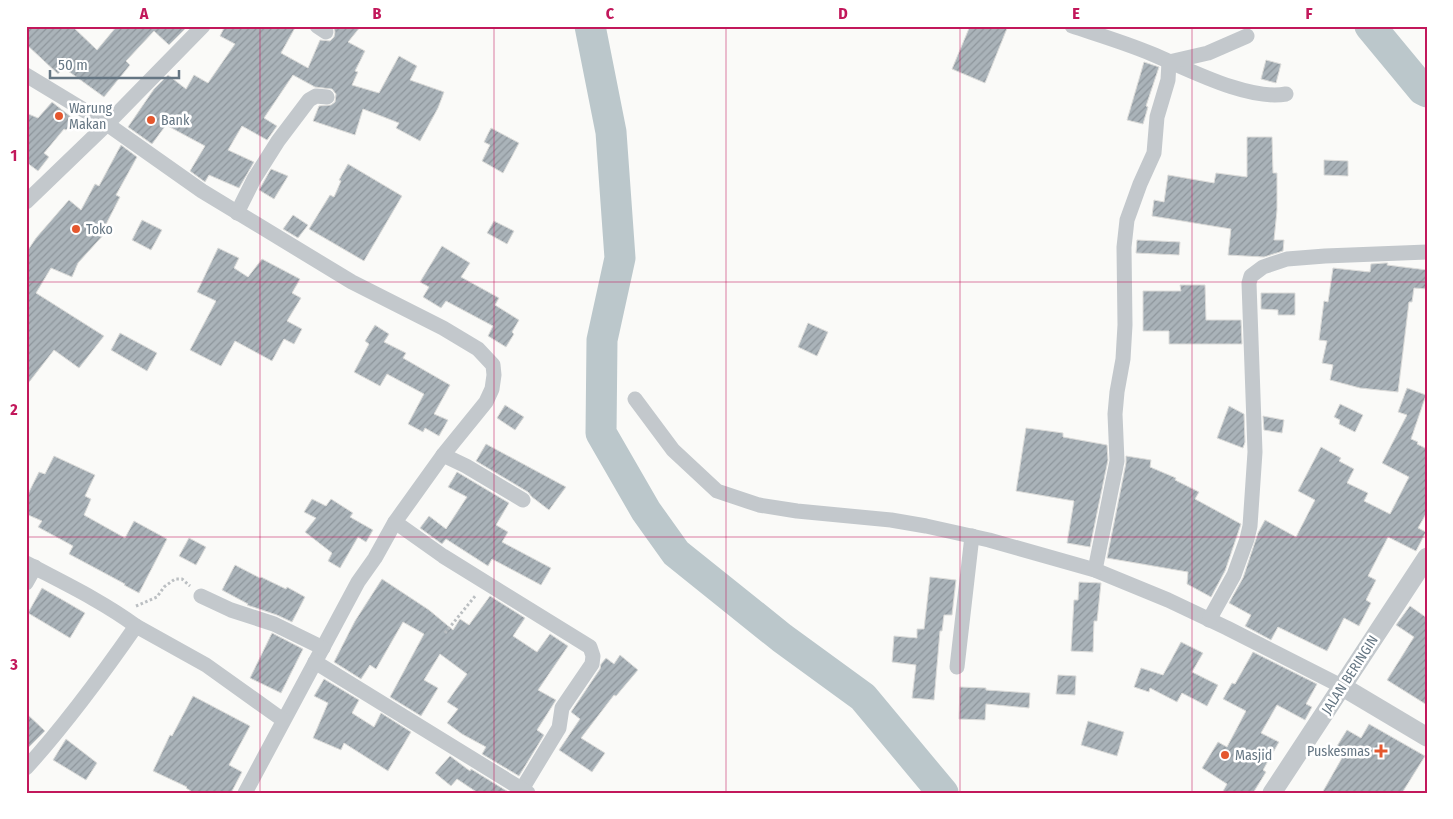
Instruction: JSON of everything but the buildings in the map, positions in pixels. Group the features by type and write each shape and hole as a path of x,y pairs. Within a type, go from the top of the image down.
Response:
{"street":[{"path":"26,202 107,124 202,26"},
{"path":"1072,26 1134,47 1237,88 1262,95 1276,96 1286,94"},
{"path":"1169,62 1208,53 1247,36"},
{"path":"1095,570 1117,461 1115,414 1116,392 1123,359 1124,247 1127,220 1154,153 1157,117 1168,80 1169,62"},
{"path":"26,75 107,124 202,191 237,213 352,282 450,332 478,349 493,365 492,389 486,402 443,455 395,522 375,558 358,582 245,793"},
{"path":"237,213 254,179 278,141 309,100 316,96 327,97"},
{"path":"1209,620 1237,568 1250,526 1255,452 1249,283 1251,276 1263,267 1287,259 1427,252"},
{"path":"635,399 673,450 717,491 759,505 797,511 891,520 972,536 1095,570 1168,600 1343,687 1427,737"},
{"path":"443,455 466,466 523,500"},
{"path":"315,662 525,791 559,728 562,708 592,664 593,656 590,647 443,556 395,522"},
{"path":"957,667 972,536"},
{"name":"JALAN BERINGIN","path":"1272,793 1427,557"},
{"path":"26,583 31,565 83,592 136,626 213,670 283,720"},
{"path":"202,596 231,610 274,624 323,648"},
{"path":"26,768 92,689 136,626"}],"path":[{"path":"120,614 157,597 164,587 175,579 182,579 202,596"},
{"path":"445,633 486,583"}],"waterway":[{"path":"590,26 611,132 620,258 602,340 601,433 646,511 676,553 782,638 863,697 943,793"},
{"path":"1370,26 1423,90 1427,92"}],"place":[{"name":"Warung Makan","path":"59,116"},
{"name":"Bank","path":"151,120"},
{"name":"Toko","path":"76,229"},
{"name":"Puskesmas","path":"1381,751"},
{"name":"Masjid","path":"1225,755"}]}
